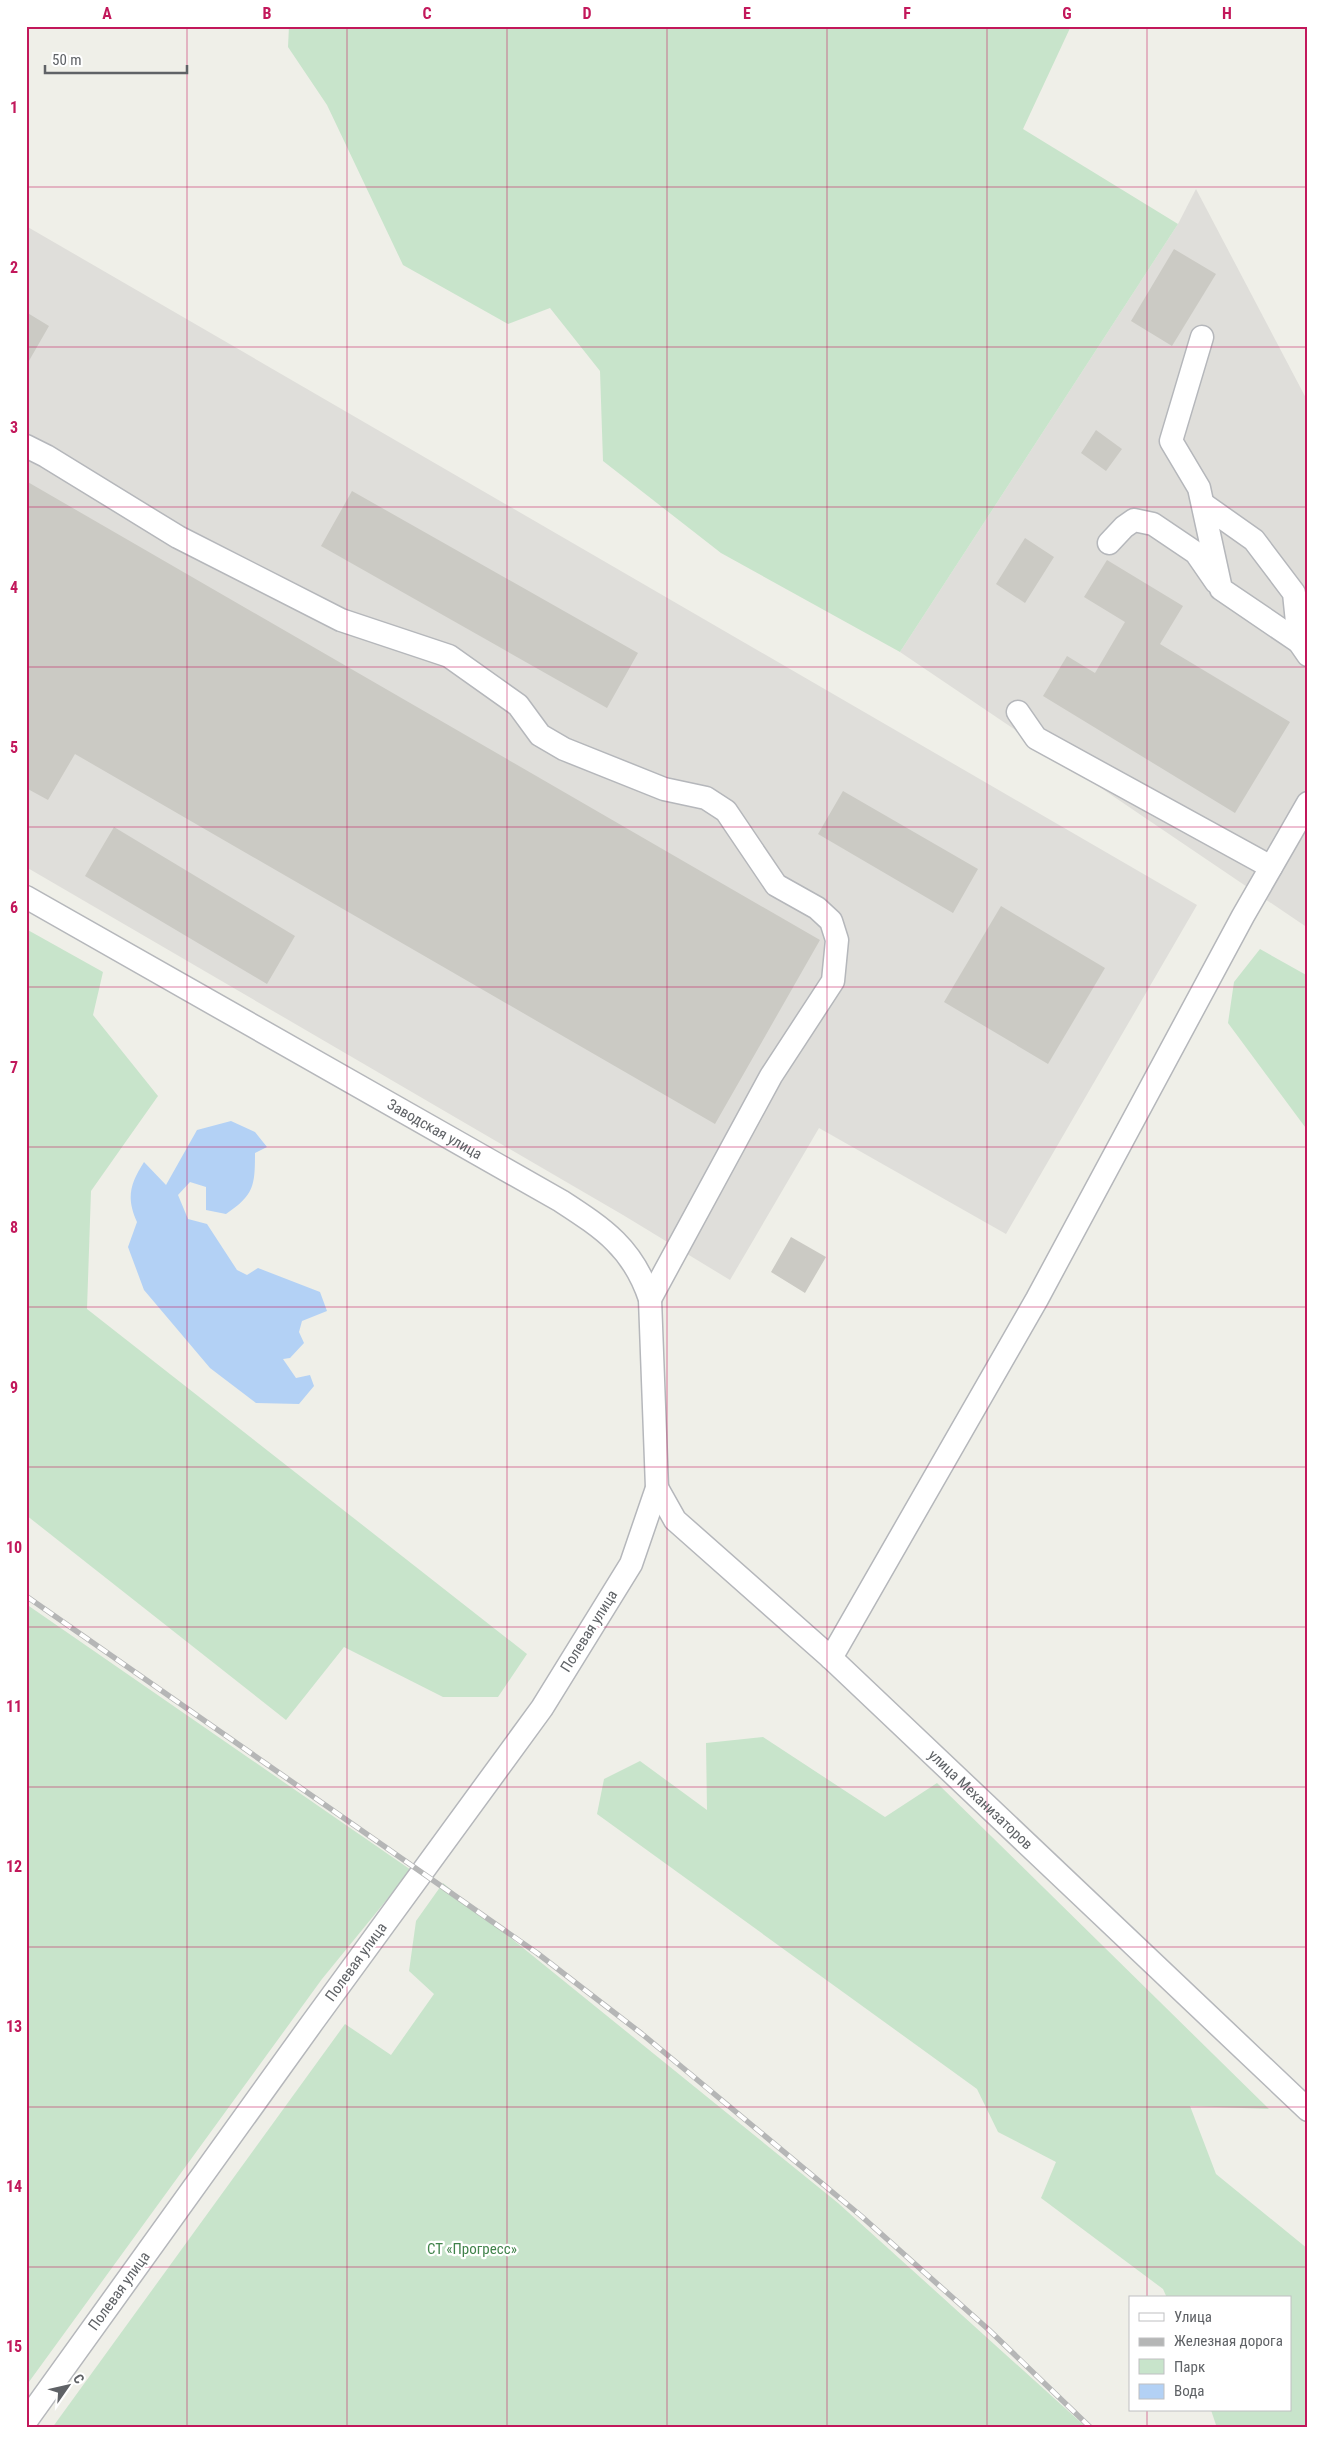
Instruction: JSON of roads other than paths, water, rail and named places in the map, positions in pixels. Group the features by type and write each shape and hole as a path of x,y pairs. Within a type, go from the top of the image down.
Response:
{"street":[{"path":"1202,337 1171,441 1200,488 1221,589"},
{"path":"26,446 46,456 178,537 341,620 449,656 518,705 540,735 564,749 664,789 706,798 726,810 776,885 816,908 831,921 837,940 833,981 772,1076 650,1299"},
{"path":"1203,504 1254,540 1294,592 1303,649"},
{"path":"1109,543 1124,527 1134,520 1153,524 1196,553 1221,589 1303,649"},
{"path":"1018,712 1036,738 1271,867"},
{"path":"831,1658 1036,1299 1271,867 1308,803"},
{"name":"Заводская улица","path":"26,897 561,1201 598,1225 625,1250 642,1276 650,1299 657,1488"},
{"name":"улица Механизаторов","path":"657,1488 675,1520 831,1658 1308,2110"},
{"name":"Полевая улица","path":"26,2421 312,2023 542,1708 631,1564 657,1488"}],"water":[{"path":"231,1121 255,1132 267,1147 255,1153 253,1182 247,1195 226,1214 206,1210 206,1187 190,1182 178,1195 188,1219 207,1224 237,1270 247,1275 258,1268 320,1292 327,1311 302,1321 299,1332 304,1343 290,1358 283,1359 296,1378 310,1375 314,1386 299,1404 256,1403 210,1368 144,1290 128,1247 137,1222 131,1206 131,1191 135,1177 144,1162 166,1185 197,1130"}],"railway":[{"path":"26,1596 537,1953 642,2034 860,2215 989,2330 1091,2428"}],"park label":[{"name":"СТ «Прогресс»","path":"472,2249"}]}
